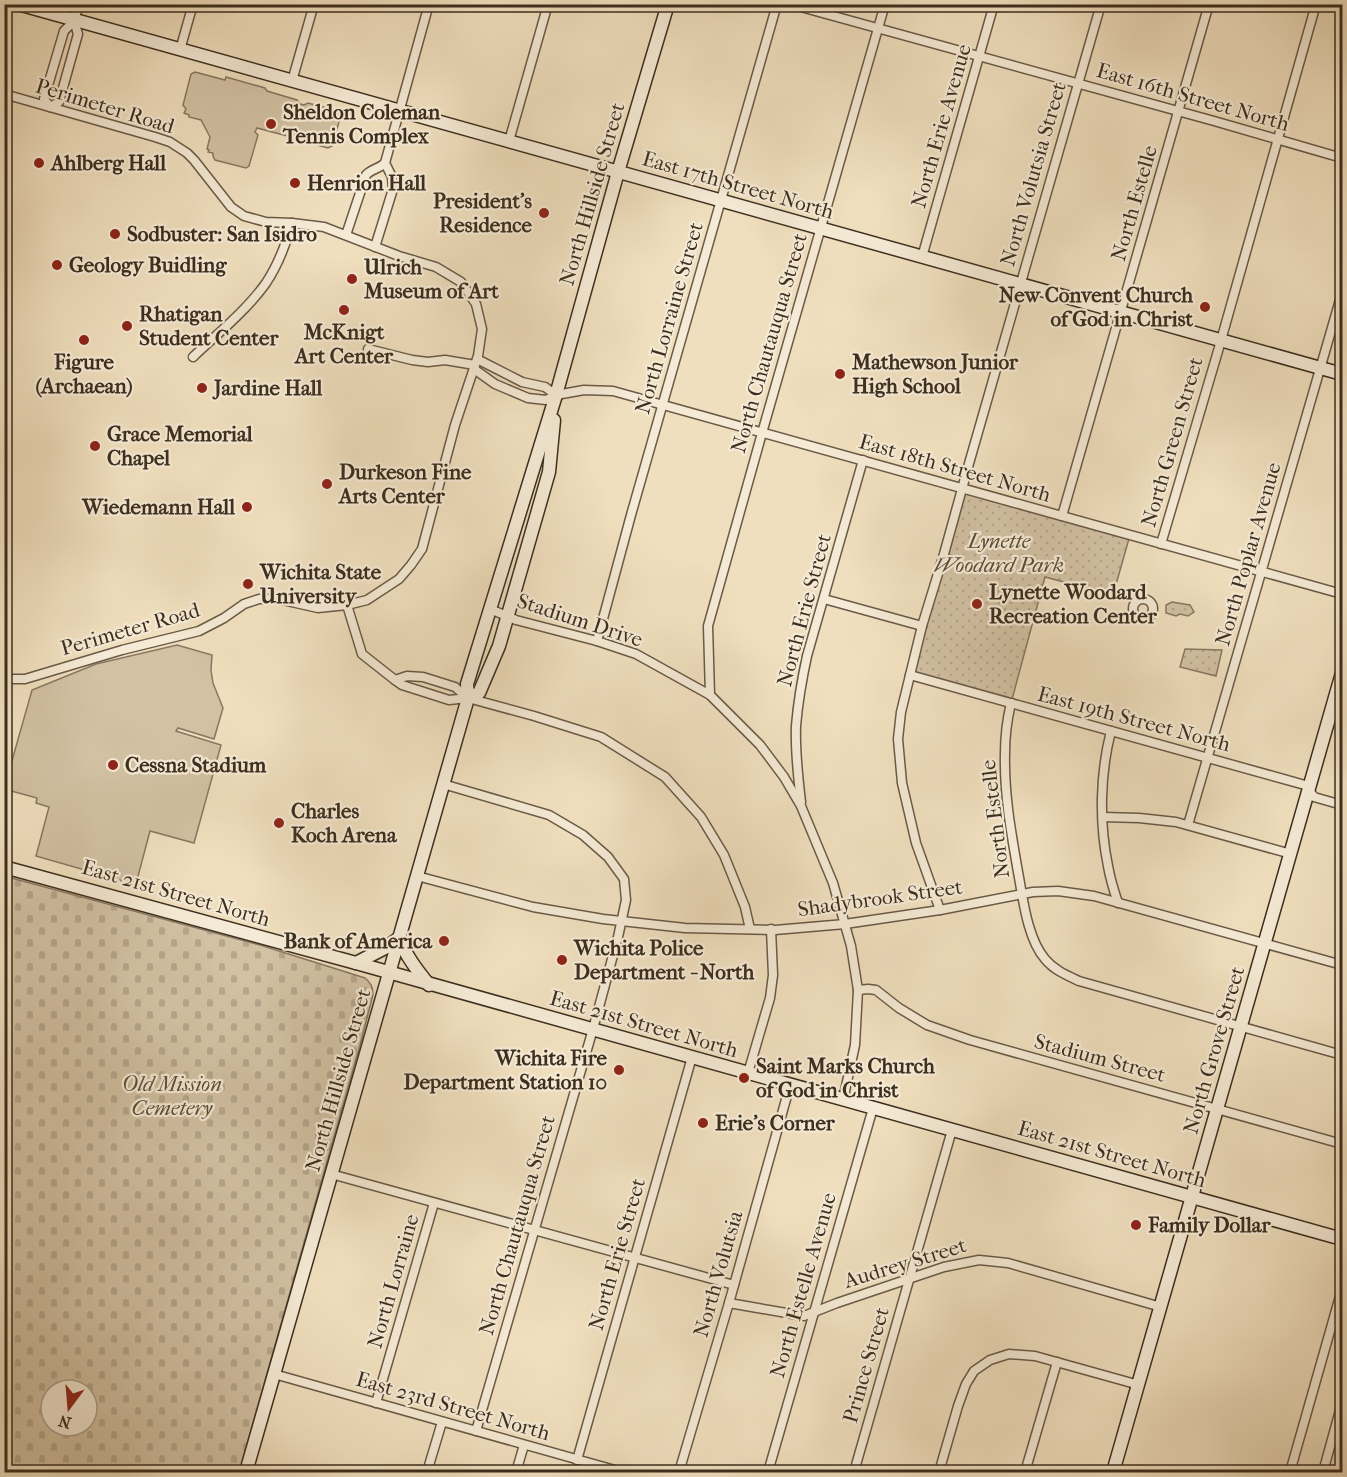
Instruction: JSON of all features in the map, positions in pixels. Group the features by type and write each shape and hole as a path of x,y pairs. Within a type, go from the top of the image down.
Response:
{"main road":[{"name":"East 17th Street North","path":"18,4 1342,374"},
{"name":"North Hillside Street","path":"246,1473 468,698 467,684 556,395 618,172 668,4"},
{"name":"North Hillside Street","path":"468,698 478,693 499,645 549,472 556,395"},
{"name":"North Grove Street","path":"1113,1473 1342,673"},
{"name":"East 21st Street North","path":"4,867 1342,1239"},
{"path":"356,963 399,938 411,962 430,985"}],"street":[{"path":"75,21 64,32 44,99 50,107 58,102 78,34 75,21 79,4"},
{"path":"180,50 193,4"},
{"path":"292,81 314,4"},
{"path":"346,235 366,175 385,163 429,4"},
{"path":"509,141 548,4"},
{"name":"North Lorraine Street","path":"597,641 777,4"},
{"name":"East 16th Street North","path":"790,4 1342,158"},
{"name":"North Chautauqua Street","path":"710,695 708,626 885,4"},
{"name":"North Erie Avenue","path":"922,257 994,4"},
{"name":"North Volutsia Street","path":"940,910 916,843 902,783 898,739 901,712 922,626 1101,4"},
{"name":"North Estelle","path":"1062,516 1209,4"},
{"name":"North Green Street","path":"1161,544 1316,4"},
{"name":"Perimeter Road","path":"4,94 170,142 187,153 231,207 244,216 266,222 324,227 399,256 436,267 461,282 476,304 482,329 475,364 455,425 422,549 399,579 368,600 347,605 318,608 278,599 259,599 244,604 199,631 122,650 25,679 4,679"},
{"path":"375,247 393,189 393,177 385,163"},
{"path":"193,357 241,311 266,283 286,245 292,223"},
{"name":"North Poplar Avenue","path":"1188,825 1342,293"},
{"path":"368,350 412,360 428,362 445,360 475,364 522,382 545,387 556,395"},
{"name":"East 18th Street North","path":"475,364 495,384 528,398 546,400 556,395 584,390 613,391 1342,594"},
{"name":"North Erie Street","path":"801,806 796,767 797,716 801,686 807,656 863,460"},
{"path":"824,599 922,626"},
{"path":"347,605 362,654 402,685 449,700 468,698 601,737 665,777 701,817 724,855 745,907 750,929"},
{"name":"Stadium Drive","path":"490,609 516,620 597,641 636,654 710,695 760,745 784,777 801,806 833,883 851,946 858,990"},
{"name":"East 19th Street North","path":"910,675 1305,785 1314,797 1342,805"},
{"path":"395,680 407,676 423,677 455,687 468,698"},
{"name":"North Estelle","path":"1011,703 1006,728 1005,779 1008,816 1029,925 1036,946 1044,959 1058,971 1079,981 1342,1055"},
{"path":"1111,731 1105,752 1102,784 1103,817 1108,867 1118,903"},
{"name":"North Chautauqua Street","path":"443,784 549,815 583,835 608,857 624,879 626,900 593,1029 476,1431"},
{"path":"1103,817 1176,822 1291,854"},
{"name":"Shadybrook Street","path":"417,876 533,907 603,920 685,928 771,929 845,924 940,910 1034,892 1058,891 1094,896 1342,964"},
{"path":"748,1073 770,998 773,975 771,929"},
{"path":"843,1100 855,1045 858,990"},
{"name":"Stadium Street","path":"858,990 876,990 899,1008 927,1025 970,1040 1342,1144"},
{"name":"North Erie Street","path":"577,1460 692,1057"},
{"name":"North Volutsia","path":"679,1473 790,1085"},
{"name":"North Estelle Avenue","path":"768,1473 873,1108"},
{"name":"Prince Street","path":"854,1473 952,1130"},
{"path":"332,1174 734,1286"},
{"name":"North Lorraine","path":"376,1404 434,1203"},
{"name":"Audrey Street","path":"729,1304 804,1316 944,1267 992,1260 1161,1307"},
{"path":"1290,1473 1342,1288"},
{"path":"939,1473 966,1384 974,1371 990,1359 1009,1354 1035,1356 1139,1385"},
{"path":"1025,1473 1057,1362"},
{"name":"East 23rd Street North","path":"274,1374 622,1473"},
{"path":"1323,1473 1342,1403"},
{"path":"427,1473 442,1422"},
{"path":"516,1473 524,1445"}],"green space":[{"name":"Sheldon Coleman Tennis Complex","path":"195,72 225,80 226,77 265,88 267,91 297,100 300,104 308,103 339,111 341,115 332,146 328,148 298,140 296,135 287,136 257,128 255,132 258,135 249,166 246,168 215,160 213,153 208,152 210,137 201,120 184,113 186,109 183,105 191,74"},
{"name":"Lynette Woodard Park","path":"962,488 1130,535 1113,595 1045,577 1011,703 910,675"},
{"path":"1172,602 1190,605 1194,612 1188,616 1166,613 1166,605"},
{"name":"Cessna Stadium","path":"177,645 212,655 213,683 223,708 214,739 178,728 176,731 221,745 194,843 150,831 137,880 130,883 36,856 49,807 36,803 37,798 4,789 32,690 96,664"},
{"path":"1185,649 1222,650 1216,676 1180,667"},
{"name":"Old Mission Cemetery","path":"4,876 260,945 365,978 373,990 359,1049 239,1472 5,1472"}],"place":[{"name":"Sheldon Coleman Tennis Complex","path":"271,124"},
{"name":"Ahlberg Hall","path":"39,163"},
{"name":"Henrion Hall","path":"295,183"},
{"name":"President's Residence","path":"544,213"},
{"name":"Sodbuster: San Isidro","path":"115,234"},
{"name":"Geology Buidling","path":"57,265"},
{"name":"Ulrich Museum of Art","path":"352,279"},
{"name":"New Convent Church of God in Christ","path":"1205,307"},
{"name":"McKnigt Art Center","path":"344,310"},
{"name":"Rhatigan Student Center","path":"127,326"},
{"name":"Figure (Archaean)","path":"84,340"},
{"name":"Mathewson Junior High School","path":"840,374"},
{"name":"Jardine Hall","path":"202,388"},
{"name":"Grace Memorial Chapel","path":"95,446"},
{"name":"Durkeson Fine Arts Center","path":"327,484"},
{"name":"Wiedemann Hall","path":"247,507"},
{"name":"Wichita State University","path":"248,584"},
{"name":"Lynette Woodard Recreation Center","path":"977,604"},
{"name":"Cessna Stadium","path":"113,765"},
{"name":"Charles Koch Arena","path":"279,823"},
{"name":"Bank of America","path":"444,941"},
{"name":"Wichita Police Department - North","path":"562,960"},
{"name":"Wichita Fire Department Station 10","path":"619,1070"},
{"name":"Saint Marks Church of God in Christ","path":"744,1078"},
{"name":"Erie's Corner","path":"703,1123"},
{"name":"Family Dollar","path":"1136,1225"}]}
